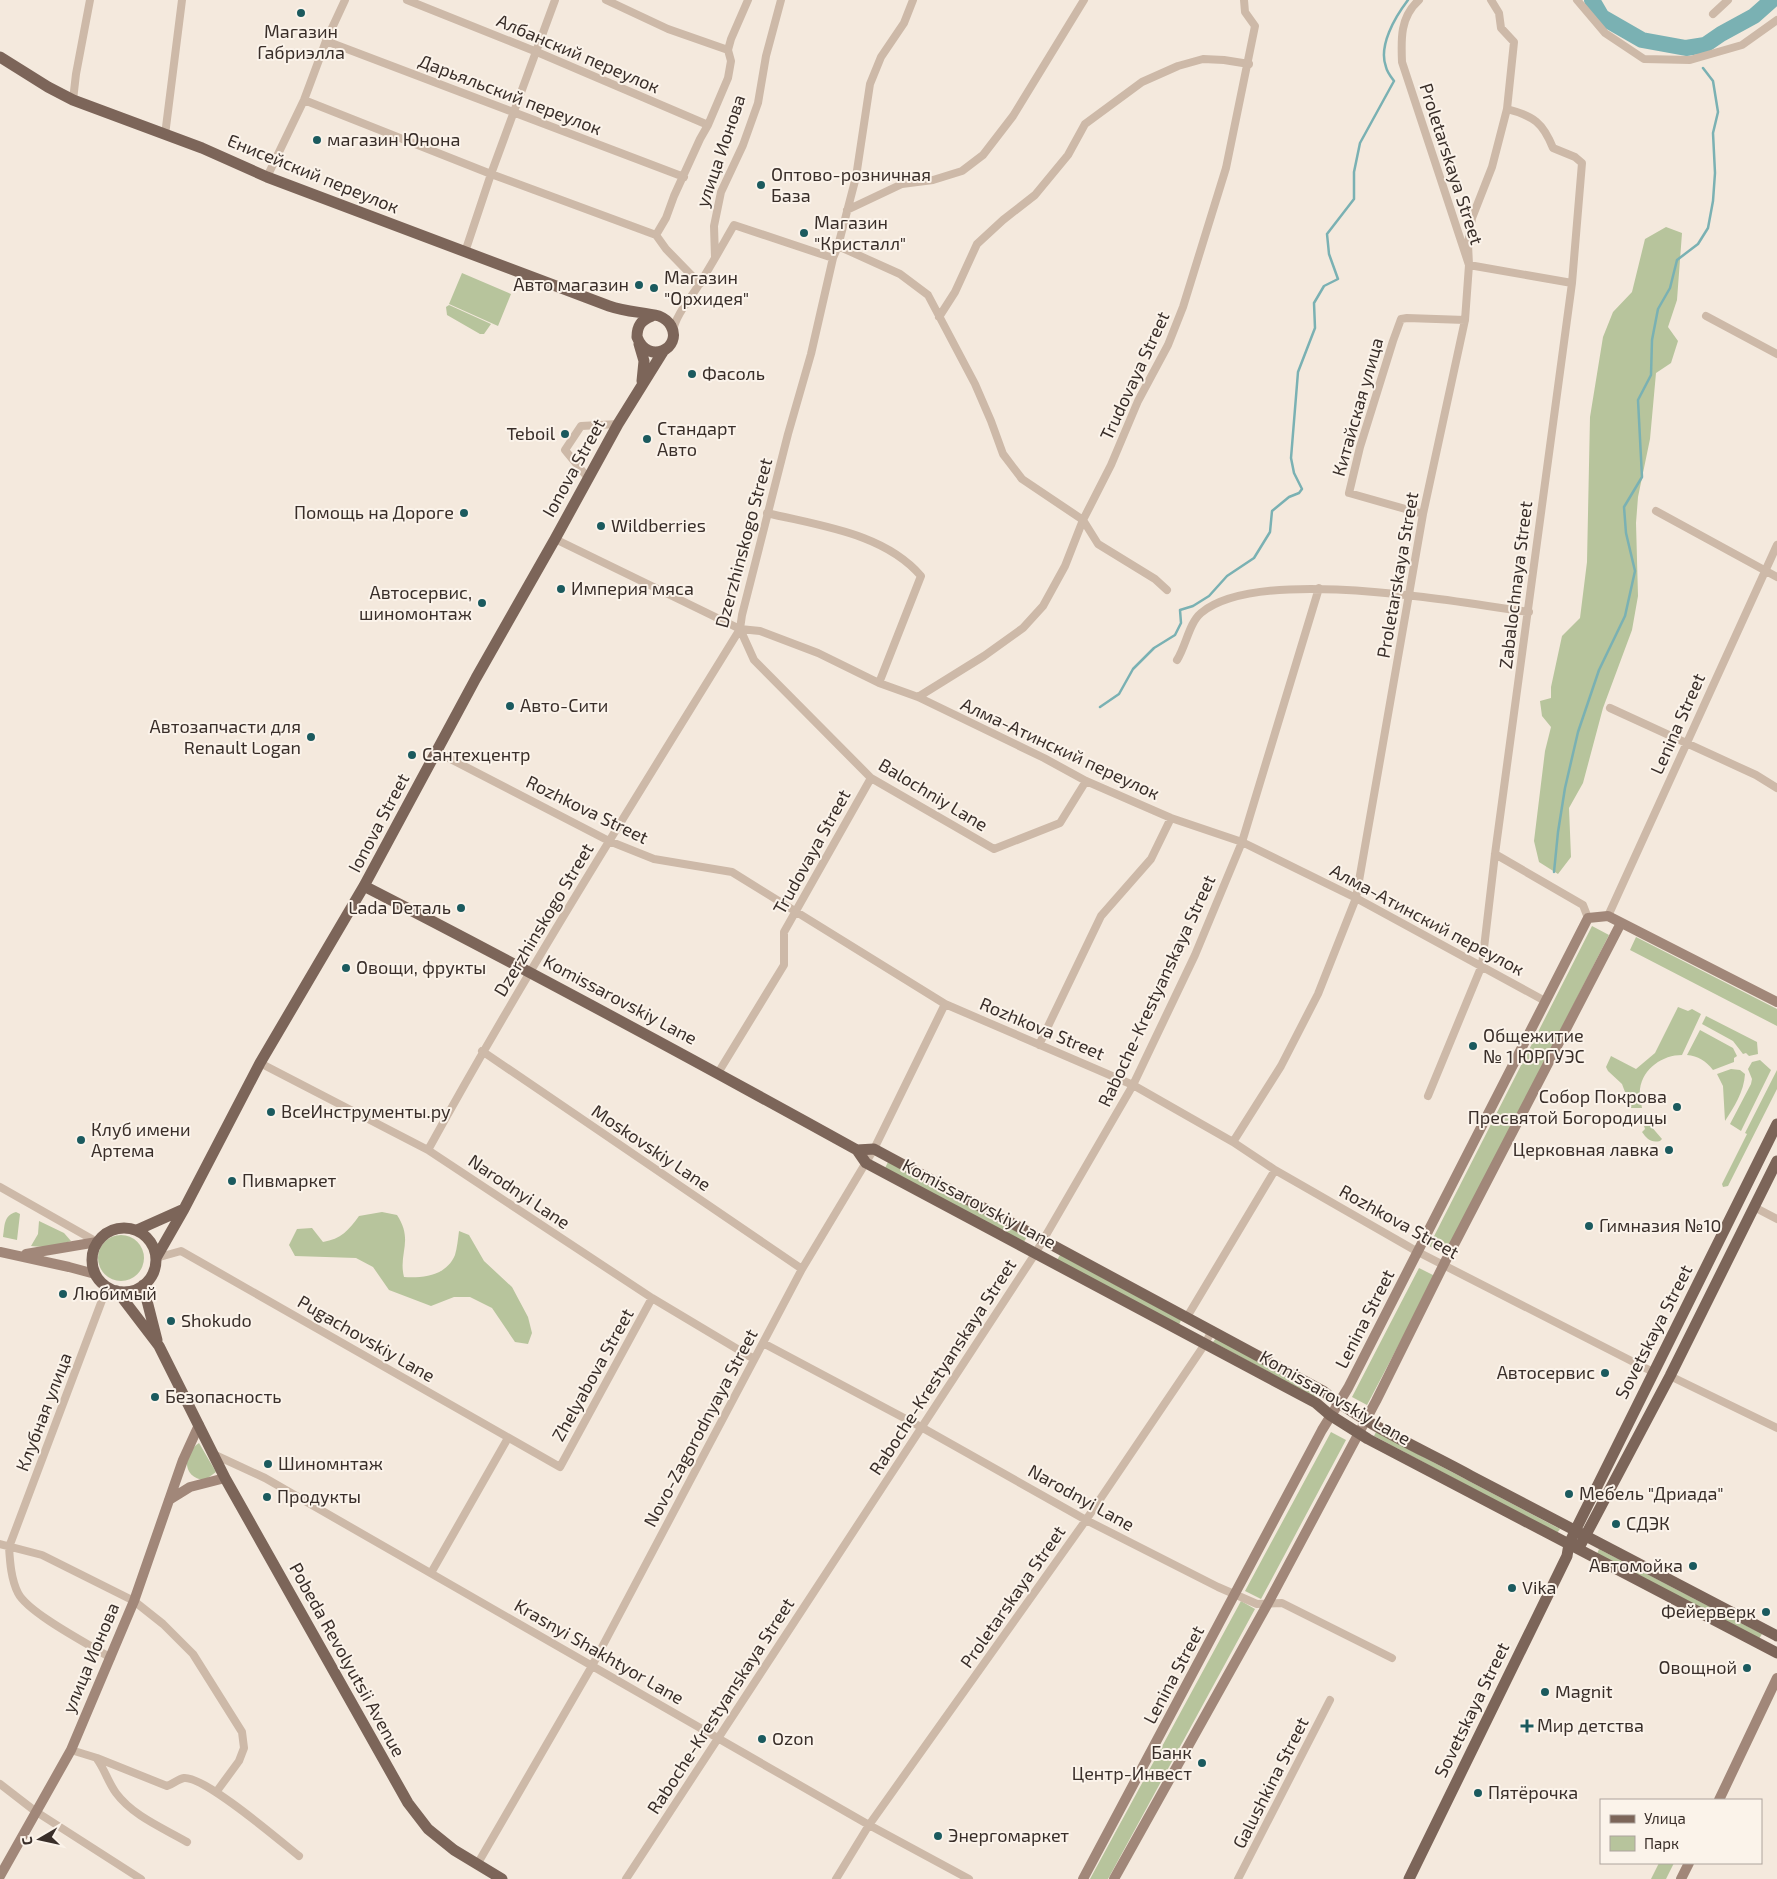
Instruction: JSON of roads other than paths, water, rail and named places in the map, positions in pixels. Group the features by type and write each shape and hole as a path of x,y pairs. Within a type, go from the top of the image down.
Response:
{"main road":[{"name":"Енисейский переулок","path":"0,57 48,87 74,100 202,148 267,177 620,310 652,316"},
{"path":"620,310 632,323 644,356 645,368 643,377 632,400"},
{"path":"632,400 673,339 671,325 666,319 659,316 645,318 640,323 638,340 644,349 651,352 664,350"},
{"name":"Ionova Street","path":"184,1209 260,1064 364,886 476,678 632,400"},
{"name":"Komissarovskiy Lane","path":"364,886 530,971 718,1073 857,1150 866,1163 1316,1402 1330,1415 1359,1433 1777,1652"},
{"path":"1588,918 1608,916 1777,1002"},
{"name":"Lenina Street","path":"1083,1879 1330,1415 1348,1388 1588,918"},
{"path":"1114,1879 1267,1605 1366,1420 1444,1264 1621,923"},
{"name":"Sovetskaya Street","path":"1409,1879 1580,1534 1653,1372 1777,1124"},
{"name":"Komissarovskiy Lane","path":"857,1150 874,1150 1212,1330 1323,1391 1338,1403 1366,1420 1777,1636"},
{"name":"Sovetskaya Street","path":"1580,1534 1670,1376 1777,1161"},
{"path":"137,1230 184,1209"},
{"path":"112,1289 134,1290 143,1285 154,1271 156,1258 184,1209"},
{"path":"156,1258 154,1249 147,1238 137,1230 114,1229 104,1234 97,1242 93,1252 92,1264 100,1282 112,1289 159,1346"},
{"path":"20,1255 97,1242"},
{"path":"0,1252 20,1255 95,1274"},
{"path":"143,1285 159,1346"},
{"name":"Pobeda Revolyutsii Avenue","path":"159,1346 225,1478 408,1803 428,1829 454,1850 502,1879"},
{"path":"169,1500 186,1452 199,1425"},
{"path":"169,1500 190,1487 225,1478"},
{"name":"улица Ионова","path":"0,1876 71,1750 134,1600 169,1500"},
{"path":"1719,1799 1777,1678"},
{"path":"1682,1879 1689,1864"}],"street":[{"path":"74,100 76,74 90,0"},
{"path":"165,135 182,0"},
{"path":"267,177 304,100 326,41 346,0"},
{"name":"Албанский переулок","path":"407,0 537,52 708,125"},
{"path":"464,252 555,0"},
{"path":"606,0 668,29 728,50"},
{"path":"656,235 666,218 674,196 728,78 731,61 728,50 748,0"},
{"name":"улица Ионова","path":"715,257 714,226 721,192 743,145 758,104 766,56 781,0"},
{"name":"Dzerzhinskogo Street","path":"428,1150 482,1051 740,629 767,513 811,354 833,258 838,246 856,177 870,84 881,57 904,23 913,0"},
{"path":"847,210 902,184 933,180 962,171 983,154 1014,116 1084,0"},
{"name":"Trudovaya Street","path":"918,697 984,656 1023,628 1043,606 1065,566 1083,520 1138,401 1168,345 1183,307 1226,168 1249,64 1255,26 1245,12 1244,0"},
{"name":"Proletarskaya Street","path":"1233,1142 1281,1066 1314,1002 1356,898 1423,514 1465,320 1469,265 1402,62 1401,32 1406,19 1419,0"},
{"path":"1491,0 1499,13 1500,28 1514,42 1507,109 1492,167 1472,218 1468,244 1469,265 1572,283"},
{"path":"1577,0 1605,33 1644,59 1690,60 1742,45 1777,20"},
{"path":"1713,14 1728,0"},
{"name":"Дарьяльский переулок","path":"326,41 684,177"},
{"path":"939,317 955,292 977,244 1034,195 1068,155 1084,124 1142,82 1178,66 1203,59 1249,64"},
{"path":"304,100 491,174 656,235 666,249 700,284"},
{"name":"Zabalochnaya Street","path":"1428,1096 1482,965 1495,854 1529,612 1531,580 1572,283 1582,163 1575,157 1553,148 1540,124 1531,118 1507,109"},
{"name":"улица Ионова","path":"673,331 674,325 734,225 833,258"},
{"path":"838,246 900,274 928,295 975,384 1003,454 1022,479 1083,520 1098,544 1155,579 1167,590"},
{"path":"666,319 673,319 683,310"},
{"path":"1706,316 1777,354"},
{"name":"Китайская улица","path":"1423,514 1349,493 1360,447 1401,319 1465,320"},
{"path":"588,478 566,450 581,426 618,424"},
{"path":"1656,511 1777,577"},
{"path":"767,513 869,540 909,562 921,576 879,683"},
{"name":"Алма-Атинский переулок","path":"555,539 740,629 760,631 810,650 879,683 918,697 1044,758 1086,781 1171,818 1242,842 1356,898 1545,1001"},
{"name":"Lenina Street","path":"1608,916 1688,744 1777,545"},
{"path":"1177,660 1186,645 1194,620 1201,612 1240,595 1319,588 1410,596 1529,612"},
{"name":"Raboche-Krestyanskaya Street","path":"626,1879 1035,1254 1133,1085 1195,955 1242,842 1319,588"},
{"name":"Balochniy Lane","path":"740,629 754,660 871,778 994,850 1060,824 1086,781"},
{"path":"1610,708 1756,775 1777,788"},
{"name":"Rozhkova Street","path":"437,752 609,841 654,859 732,872 944,1004 1133,1085 1233,1142 1275,1170 1418,1252 1653,1372"},
{"name":"Trudovaya Street","path":"718,1073 784,965 784,932 871,778"},
{"path":"1039,1045 1101,916 1151,859 1171,818"},
{"path":"1495,854 1583,905 1588,918"},
{"name":"Novo-Zagorodnyaya Street","path":"478,1863 592,1666 802,1269 874,1150 944,1004"},
{"name":"Moskovskiy Lane","path":"482,1051 802,1269"},
{"name":"Narodnyi Lane","path":"260,1064 428,1150 652,1298 754,1359"},
{"path":"1187,1317 1275,1170"},
{"path":"0,1186 97,1242"},
{"path":"1754,1207 1777,1219"},
{"name":"Pugachovskiy Lane","path":"156,1258 181,1250 560,1467"},
{"name":"Клубная улица","path":"9,1547 112,1289"},
{"name":"Zhelyabova Street","path":"560,1467 652,1298"},
{"name":"Proletarskaya Street","path":"836,1879 869,1825 1086,1520 1205,1344 1212,1330"},
{"name":"Narodnyi Lane","path":"763,1343 921,1427 1086,1520 1218,1587 1257,1604 1282,1603 1392,1658"},
{"path":"1670,1376 1777,1428"},
{"path":"431,1573 508,1438"},
{"name":"Krasnyi Shakhtyor Lane","path":"213,1454 265,1478 869,1825 969,1879"},
{"path":"0,1544 42,1555 134,1600 163,1624 194,1654 242,1732 244,1748 239,1761 216,1791"},
{"path":"9,1547 11,1571 18,1594 40,1615 111,1658"},
{"name":"Galushkina Street","path":"1238,1879 1330,1700"},
{"path":"71,1750 97,1758 163,1784 170,1785 184,1778 191,1778 216,1791 299,1856"},
{"path":"97,1758 106,1770 116,1793 126,1803 151,1822 187,1842"},
{"path":"0,1784 35,1811 141,1879"}],"waterway":[{"path":"1100,707 1119,694 1133,669 1154,648 1175,635 1181,623 1180,610 1193,606 1209,596 1227,576 1254,558 1270,532 1272,511 1302,489 1294,473 1291,458 1298,372 1315,328 1314,303 1324,286 1338,279 1329,254 1327,234 1354,199 1354,172 1360,143 1394,81 1387,71 1384,59 1386,41 1393,23 1408,0"},
{"path":"1592,0 1602,17 1642,40 1686,48 1705,45 1754,16 1772,0"},
{"path":"1554,872 1565,788 1578,732 1599,670 1625,616 1635,571 1626,533 1624,507 1642,477 1638,400 1651,375 1652,340 1658,309 1670,288 1677,260 1698,244 1708,228 1713,201 1715,173 1713,133 1718,112 1713,81 1703,68"}],"place":[{"name":"Магазин Габриэлла","path":"301,13"},
{"name":"магазин Юнона","path":"317,140"},
{"name":"Оптово-розничная База","path":"761,185"},
{"name":"Магазин \"Кристалл\"","path":"804,233"},
{"name":"Авто магазин","path":"639,285"},
{"name":"Магазин \"Орхидея\"","path":"654,288"},
{"name":"Фасоль","path":"692,374"},
{"name":"Teboil","path":"565,434"},
{"name":"Стандарт Авто","path":"647,439"},
{"name":"Помощь на Дороге","path":"464,513"},
{"name":"Wildberries","path":"601,526"},
{"name":"Империя мяса","path":"561,589"},
{"name":"Автосервис, шиномонтаж","path":"482,603"},
{"name":"Авто-Сити","path":"510,706"},
{"name":"Автозапчасти для Renault Logan","path":"311,737"},
{"name":"Сантехцентр","path":"412,755"},
{"name":"Lada Dеталь","path":"461,908"},
{"name":"Овощи, фрукты","path":"346,968"},
{"name":"Общежитие № 1 ЮРГУЭС","path":"1473,1046"},
{"name":"Собор Покрова Пресвятой Богородицы","path":"1677,1107"},
{"name":"ВсеИнструменты.ру","path":"271,1112"},
{"name":"Клуб имени Артема","path":"81,1140"},
{"name":"Церковная лавка","path":"1669,1150"},
{"name":"Пивмаркет","path":"232,1181"},
{"name":"Гимназия №10","path":"1589,1226"},
{"name":"Любимый","path":"63,1294"},
{"name":"Shokudo","path":"171,1321"},
{"name":"Автосервис","path":"1605,1373"},
{"name":"Безопасность","path":"155,1397"},
{"name":"Шиномнтаж","path":"268,1464"},
{"name":"Мебель \"Дриада\"","path":"1569,1494"},
{"name":"Продукты","path":"267,1497"},
{"name":"СДЭК","path":"1616,1524"},
{"name":"Автомойка","path":"1693,1566"},
{"name":"Vika","path":"1512,1588"},
{"name":"Фейерверк","path":"1766,1612"},
{"name":"Овощной","path":"1747,1668"},
{"name":"Magnit","path":"1545,1692"},
{"name":"Мир детства","path":"1527,1726"},
{"name":"Ozon","path":"762,1739"},
{"name":"Банк Центр-Инвест","path":"1202,1763"},
{"name":"Пятёрочка","path":"1478,1793"},
{"name":"Энергомаркет","path":"938,1836"}]}
